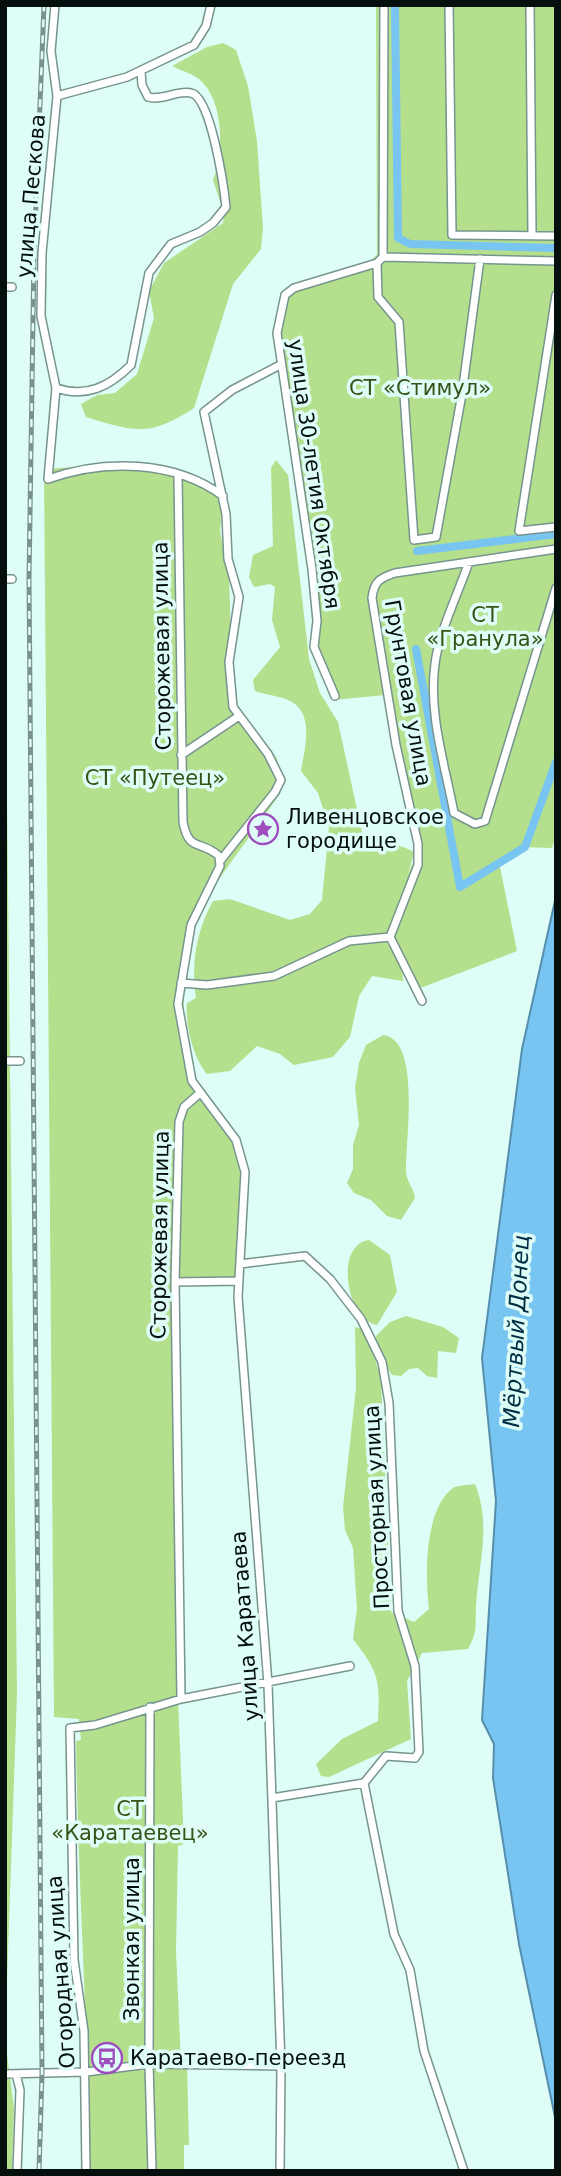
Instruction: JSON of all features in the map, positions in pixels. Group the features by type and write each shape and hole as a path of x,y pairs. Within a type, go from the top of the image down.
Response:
{"street":[{"name":"улица Пескова","path":"55,5 51,51 57,96 41,253 44,343 56,388 48,479 75,470 138,465 178,477"},
{"path":"57,96 141,71 194,46 206,26 211,5"},
{"path":"384,5 380,260 377,297 399,322 414,540 436,537 462,394 480,259"},
{"path":"449,5 452,235 556,236"},
{"path":"530,5 532,234"},
{"path":"56,388 71,393 99,389 131,365 149,273 171,244 200,232 213,223 226,206 212,124 199,97 191,93 157,99 148,97 142,85 141,71"},
{"path":"380,260 556,261"},
{"name":"улица 30-летия Октября","path":"335,696 314,647 317,621 312,569 280,365 277,327 285,295 315,281 380,260"},
{"path":"556,295 519,531 556,527"},
{"path":"200,1094 192,1080 180,1022 181,983 191,925 198,905 218,872 219,862 275,792 281,780 268,754 233,707 229,662 239,597 228,559 223,496 204,412 232,390 280,365"},
{"path":"178,477 195,478 223,496"},
{"name":"Сторожевая улица","path":"178,477 183,822 187,839 215,852 219,862"},
{"name":"Грунтовая улица","path":"390,937 418,865 418,844 396,745 373,587 379,579 395,573 556,549"},
{"path":"469,562 435,662 435,709 454,813 475,824 485,821 556,588"},
{"path":"181,755 239,716"},
{"path":"181,983 207,985 274,976 349,941 390,937 422,1001"},
{"path":"5,1061 20,1061"},
{"name":"Сторожевая улица","path":"181,1699 175,1282 179,1122 184,1107 200,1094"},
{"name":"улица Каратаева","path":"200,1094 222,1118 236,1140 245,1172 239,1281 268,1684 281,2066 280,2171"},
{"name":"Просторная улица","path":"240,1264 300,1255 313,1262 361,1319 386,1375 398,1611 415,1666 419,1752 415,1758 386,1756 364,1783"},
{"path":"175,1282 239,1281"},
{"path":"150,1707 350,1666"},
{"name":"Огородная улица","path":"86,2171 86,2072 74,1960 70,1728 95,1725 150,1707"},
{"name":"Звонкая улица","path":"150,1707 149,2064 152,2171"},
{"path":"272,1798 364,1783 394,1934 410,1969 424,2051 464,2171"},
{"path":"5,2074 86,2072 149,2064 281,2066"},
{"path":"16,2074 20,2090 17,2171"}],"green space":[{"name":"СТ «Стимул»","path":"376,5 556,5 556,835 552,848 522,847 499,862 517,951 418,989 390,928 386,942 402,965 403,981 372,976 359,996 350,1037 333,1057 294,1065 280,1054 257,1046 230,1071 207,1074 191,1040 187,1003 196,998 196,948 202,924 213,901 230,899 290,920 310,914 322,900 329,827 318,793 301,771 306,744 304,716 292,702 255,691 253,680 280,647 272,620 275,587 270,584 254,587 249,577 253,555 273,546 271,468 276,460 288,475 309,659 320,693 338,722 362,832 374,840 414,852 408,875 416,854 385,695 334,700 316,649 304,516 278,358 280,309 288,293 369,262 377,255"},
{"path":"223,43 236,50 248,86 257,141 263,228 261,249 233,284 194,408 165,424 142,429 117,426 86,417 81,404 97,395 115,393 137,374 154,318 149,291 164,263 223,223 224,214 213,180 220,143 214,102 209,90 198,79 172,66 207,47"},
{"name":"СТ «Путеец»","path":"138,463 183,476 223,502 220,531 229,575 233,701 276,757 284,780 280,794 206,897 196,920 184,990 183,1045 193,1082 243,1153 241,1280 175,1282 186,1691 178,1699 184,1844 178,1846 176,1951 181,2064 187,2064 189,2145 184,2145 184,2171 90,2171 77,1795 76,1741 81,1740 79,1719 54,1717 44,469"},
{"path":"5,619 17,1694 5,2038"},
{"path":"383,1035 395,1041 403,1054 407,1072 409,1117 406,1172 415,1198 401,1220 387,1216 371,1200 354,1193 347,1183 353,1169 353,1145 359,1125 355,1088 359,1063 366,1045"},
{"path":"369,1240 390,1255 397,1292 377,1325 366,1320 358,1310 348,1282 351,1255 358,1245"},
{"path":"406,1316 443,1327 459,1338 456,1353 438,1351 437,1378 427,1376 418,1368 409,1369 401,1376 392,1375 384,1361 376,1336 390,1322"},
{"path":"355,1327 366,1330 381,1379 391,1612 414,1622 429,1609 427,1562 432,1527 443,1498 453,1488 475,1484 483,1515 483,1545 475,1629 468,1649 422,1653 407,1681 411,1739 329,1777 321,1776 316,1764 342,1739 378,1721 379,1695 376,1677 353,1639 357,1609 353,1548 345,1530 343,1507 356,1388"},
{"path":"5,2038 14,2109 12,2171 5,2171"}],"water":[{"name":"Мёртвый Донец","path":"556,896 556,2122 519,1944 493,1778 494,1744 482,1720 496,1501 482,1358 522,1049"}],"waterway":[{"path":"395,5 398,238 410,244 556,248"},
{"path":"417,551 556,534"},
{"path":"416,649 460,887 525,847 556,762"}],"railway":[{"path":"39,2171 42,2073 29,580 34,254 44,5"}],"place":[{"name":"Ливенцовское городище","path":"263,829"},
{"name":"Каратаево-переезд","path":"107,2058"}],"park label":[{"name":"СТ «Гранула»","path":"485,627"},
{"name":"СТ «Каратаевец»","path":"130,1821"}]}
